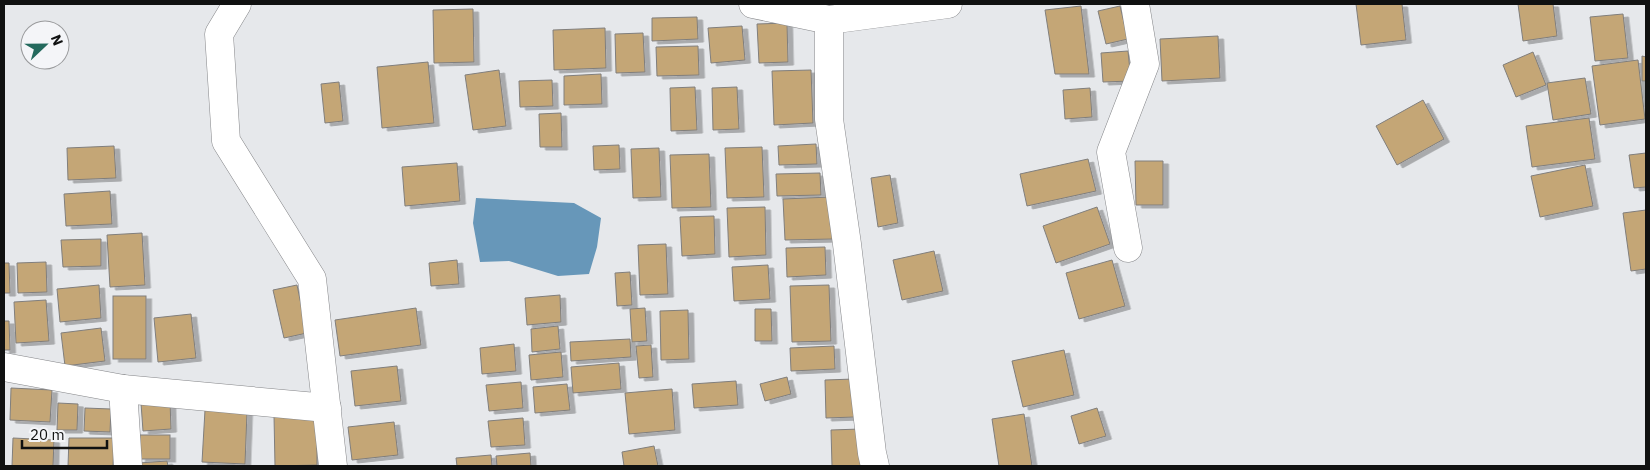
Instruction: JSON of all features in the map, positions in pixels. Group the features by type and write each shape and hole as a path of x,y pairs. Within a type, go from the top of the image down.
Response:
{"street":[{"path":"237,4 219,34 226,141 312,279 333,466"},
{"path":"754,4 829,20 948,4"},
{"path":"1128,248 1111,152 1145,64 1135,4"},
{"path":"829,20 829,119 875,466"},
{"path":"4,367 123,389 327,408"},
{"path":"123,389 128,466"}],"water":[{"path":"476,198 574,203 601,218 597,247 589,274 558,276 509,261 480,262 473,223"}],"building":[{"path":"1356,4 1402,4 1406,40 1361,45"},
{"path":"1518,4 1553,4 1557,36 1523,41"},
{"path":"1081,6 1089,74 1055,74 1045,10"},
{"path":"1120,6 1128,39 1106,44 1098,11"},
{"path":"473,9 474,62 434,63 433,10"},
{"path":"1623,14 1628,58 1595,61 1590,17"},
{"path":"697,17 698,39 652,41 652,18"},
{"path":"787,23 788,62 759,63 757,24"},
{"path":"742,26 745,60 711,63 708,28"},
{"path":"605,28 606,68 554,70 553,30"},
{"path":"643,33 645,72 616,73 615,34"},
{"path":"1218,36 1220,78 1162,81 1160,39"},
{"path":"698,46 699,75 657,76 656,47"},
{"path":"1128,51 1131,81 1103,82 1101,53"},
{"path":"1533,52 1546,85 1516,97 1503,65"},
{"path":"1642,56 1646,57 1646,81 1642,81"},
{"path":"1638,60 1645,119 1600,125 1592,66"},
{"path":"428,62 434,123 382,128 377,67"},
{"path":"499,70 506,126 473,130 465,75"},
{"path":"811,70 813,123 774,125 772,71"},
{"path":"601,74 602,104 564,105 564,76"},
{"path":"1585,78 1591,114 1553,120 1547,83"},
{"path":"552,80 553,106 520,107 519,81"},
{"path":"339,82 343,121 325,123 321,84"},
{"path":"695,87 697,130 671,131 670,88"},
{"path":"737,87 739,129 713,130 712,88"},
{"path":"1090,88 1092,117 1065,119 1063,90"},
{"path":"1423,100 1444,139 1397,165 1376,126"},
{"path":"561,113 562,147 540,147 539,114"},
{"path":"1589,118 1595,159 1532,167 1526,126"},
{"path":"816,144 817,164 779,165 778,146"},
{"path":"619,145 620,169 594,170 593,146"},
{"path":"114,146 116,178 68,180 67,148"},
{"path":"762,147 764,197 727,198 725,148"},
{"path":"659,148 661,197 633,198 631,149"},
{"path":"1646,153 1646,187 1634,188 1629,155"},
{"path":"709,154 711,207 672,208 670,155"},
{"path":"1088,159 1096,191 1027,206 1020,174"},
{"path":"1135,161 1163,161 1163,205 1136,205"},
{"path":"457,163 460,201 405,206 402,167"},
{"path":"1585,165 1593,206 1540,217 1531,176"},
{"path":"820,173 821,195 777,196 776,174"},
{"path":"890,175 898,223 878,227 871,178"},
{"path":"110,191 112,224 66,226 64,194"},
{"path":"831,197 833,239 785,240 783,199"},
{"path":"765,207 766,255 729,257 727,208"},
{"path":"1097,207 1110,244 1056,263 1043,226"},
{"path":"1646,210 1646,269 1631,271 1623,213"},
{"path":"714,216 715,254 682,256 680,217"},
{"path":"142,233 145,285 110,287 107,235"},
{"path":"101,239 101,266 63,267 61,240"},
{"path":"666,244 668,294 640,295 638,245"},
{"path":"825,247 826,275 787,277 786,248"},
{"path":"934,251 943,291 902,300 893,260"},
{"path":"457,260 459,284 431,286 429,263"},
{"path":"1112,260 1125,306 1079,319 1066,273"},
{"path":"46,262 47,292 18,293 17,263"},
{"path":"4,263 9,263 10,293 4,293"},
{"path":"768,265 770,299 734,301 732,267"},
{"path":"630,272 632,305 617,306 615,273"},
{"path":"99,285 101,318 60,322 57,289"},
{"path":"297,285 307,333 284,338 273,290"},
{"path":"829,285 831,341 792,342 790,286"},
{"path":"560,295 561,322 527,325 525,298"},
{"path":"113,296 146,296 146,359 113,359"},
{"path":"46,300 49,341 16,343 14,302"},
{"path":"416,308 421,345 340,356 335,320"},
{"path":"645,308 647,341 632,342 630,309"},
{"path":"755,309 771,309 772,341 755,341"},
{"path":"688,310 689,359 661,360 660,311"},
{"path":"191,314 196,358 158,362 154,318"},
{"path":"4,321 9,321 10,350 4,350"},
{"path":"558,326 560,349 532,352 531,329"},
{"path":"101,328 105,361 65,366 61,333"},
{"path":"630,339 631,357 571,361 570,342"},
{"path":"514,344 516,371 482,374 480,348"},
{"path":"651,345 653,377 639,378 636,346"},
{"path":"834,346 835,369 791,371 790,348"},
{"path":"1064,350 1074,395 1023,407 1012,361"},
{"path":"561,352 563,377 531,380 529,355"},
{"path":"619,363 621,389 573,393 571,367"},
{"path":"397,366 401,401 355,406 351,371"},
{"path":"787,377 791,394 765,401 760,384"},
{"path":"854,379 855,417 826,418 825,380"},
{"path":"736,381 738,405 694,408 692,384"},
{"path":"521,382 523,408 489,411 486,385"},
{"path":"567,384 570,410 535,413 533,387"},
{"path":"11,388 52,390 50,422 10,420"},
{"path":"672,389 675,430 629,434 625,393"},
{"path":"170,401 171,429 143,431 141,403"},
{"path":"58,403 78,404 77,430 57,430"},
{"path":"85,408 111,409 110,432 84,431"},
{"path":"1097,408 1106,436 1079,444 1071,416"},
{"path":"205,410 247,412 245,464 202,462"},
{"path":"1024,414 1032,466 999,466 992,419"},
{"path":"317,415 317,465 275,466 274,416"},
{"path":"523,418 525,445 491,447 488,421"},
{"path":"394,422 398,455 352,460 348,427"},
{"path":"860,429 861,466 832,466 831,430"},
{"path":"140,435 170,435 170,459 140,459"},
{"path":"13,438 54,440 53,466 12,466"},
{"path":"69,438 114,438 113,466 68,466"},
{"path":"654,446 658,466 624,466 622,452"},
{"path":"530,453 531,466 497,466 496,456"},
{"path":"491,455 492,466 457,466 456,458"},
{"path":"167,461 168,466 139,466 139,463"}]}
